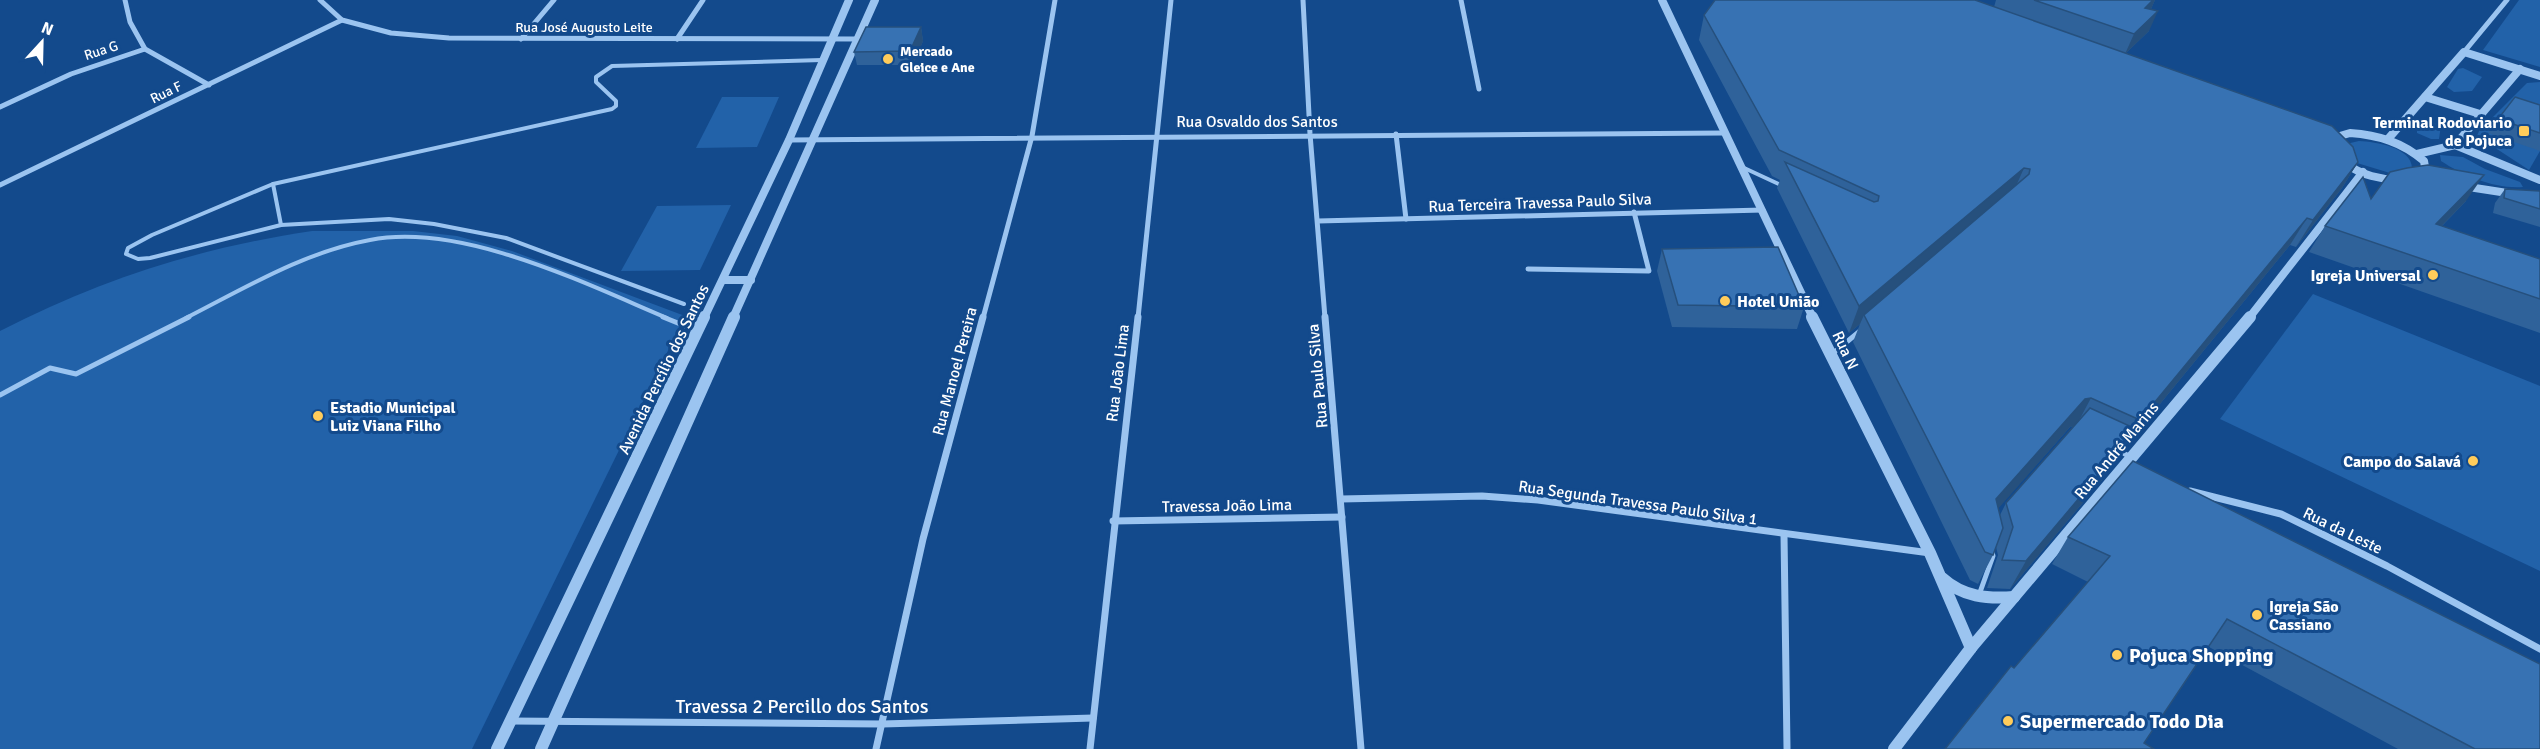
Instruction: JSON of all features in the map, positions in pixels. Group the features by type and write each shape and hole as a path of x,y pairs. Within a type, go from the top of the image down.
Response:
{"street":[{"path":"125,0 130,22 145,49 208,85"},
{"name":"Rua José Augusto Leite","path":"320,0 342,20 391,33 449,38 857,39"},
{"path":"521,39 554,0"},
{"path":"677,39 703,0"},
{"name":"Avenida Percílio dos Santos","path":"497,749 789,140 849,0"},
{"path":"541,749 875,0"},
{"name":"Rua Manoel Pereira","path":"876,749 923,539 1032,136 1055,0"},
{"name":"Rua João Lima","path":"1090,749 1113,521 1160,136 1172,0"},
{"name":"Rua Paulo Silva","path":"1303,0 1310,134 1361,749"},
{"path":"1461,0 1479,89"},
{"name":"Rua N","path":"1662,0 1830,356 1930,553 1971,648"},
{"path":"2388,139 2507,0"},
{"name":"Rua F","path":"0,185 342,20"},
{"name":"Rua G","path":"0,107 34,88 79,70 145,49"},
{"path":"2464,52 2540,76"},
{"path":"2455,145 2520,69"},
{"path":"2425,96 2480,114"},
{"path":"0,101 8,103"},
{"path":"2330,131 2340,135 2362,134 2388,139 2417,154 2427,167 2421,177"},
{"name":"Rua Osvaldo dos Santos","path":"789,140 1032,136 1725,133"},
{"path":"1396,134 1406,219"},
{"path":"2330,150 2329,143 2340,135"},
{"path":"2417,154 2455,145 2540,180"},
{"path":"2319,146 2330,150 2348,165 2363,172 2396,180 2421,177 2431,179"},
{"name":"Rua André Marins","path":"1894,749 1971,648 2124,473 2131,457 2282,279 2363,172"},
{"path":"2453,184 2540,198"},
{"name":"Rua Terceira Travessa Paulo Silva","path":"1318,221 1763,210"},
{"path":"1528,269 1649,271 1634,212"},
{"path":"723,280 751,280"},
{"name":"Rua da Leste","path":"2181,489 2281,514 2386,566 2540,649"},
{"name":"Rua Segunda Travessa Paulo Silva 1","path":"1341,499 1482,496 1538,500 1784,536 1930,553"},
{"name":"Travessa João Lima","path":"1113,521 1342,517"},
{"path":"1784,536 1787,748"},
{"path":"1940,576 1957,589 1978,597 2014,597"},
{"name":"Travessa 2 Percillo dos Santos","path":"511,722 554,720 882,724 1093,718"}],"lane":[{"path":"684,304 507,238 434,224 389,219 281,225 150,258 138,259 126,254 129,248 152,235 273,184 612,109 616,106 616,101 596,82 596,77 604,69 612,66 822,60"},
{"path":"1742,167 1793,191"},
{"path":"273,184 281,225"},
{"path":"0,394 50,368 76,374 292,264 330,250 392,237 471,245 566,277 698,331"},
{"path":"1830,356 1865,326"},
{"path":"2112,448 2131,457"},
{"path":"1978,597 1993,556 1989,539"}],"shaded area":[{"path":"2519,0 2540,0 2540,67 2483,50"},
{"path":"2463,68 2482,77 2472,91 2454,92 2447,87 2458,69"},
{"path":"2540,82 2540,151 2529,170 2477,136 2479,131 2527,83"},
{"path":"722,97 779,97 757,147 696,148"},
{"path":"2425,120 2441,125 2439,139 2431,139 2417,133 2417,123"},
{"path":"2359,141 2383,144 2399,150 2406,155 2412,168 2390,173 2357,163 2346,144"},
{"path":"2440,155 2463,157 2485,169 2520,182 2523,187 2490,184 2459,172 2441,161"},
{"path":"731,205 700,270 621,271 657,206"},
{"name":"Estadio Municipal Luiz Viana Filho","path":"312,231 413,231 457,236 512,251 685,316 472,749 0,749 0,331 75,296 152,268 230,246"},
{"name":"Campo do Salavá","path":"2313,294 2540,386 2540,571 2220,419"}],"building":[{"path":"1715,0 1975,0 2332,126 2353,147 2358,162 2313,220 2307,218 2140,420 2091,398 2085,399 1996,499 2003,528 1993,555 1985,552 1864,315 2029,174 2030,169 2024,168 1859,306 1785,162 1874,202 1878,201 1879,196 1779,150 1704,15"},
{"path":"2034,0 2153,0 2145,8 2158,11 2134,34"},
{"path":"866,27 921,27 910,51 854,52"},
{"path":"2515,97 2540,105 2540,133 2498,119"},
{"path":"2428,165 2484,175 2436,224 2540,259 2540,299 2325,226 2363,177 2371,199 2390,172"},
{"path":"2505,189 2540,191 2540,209 2504,198"},
{"path":"1778,247 1804,307 1678,305 1662,249"},
{"path":"2090,408 2134,428 2116,451 2118,452 2026,561 2002,560 2013,527 2006,503"},
{"path":"2133,461 2540,664 2540,749 2475,749 2227,619 2144,743 2154,749 1945,749 2011,666 2014,668 2110,556 2068,537"}],"place":[{"name":"Mercado Gleice e Ane","path":"888,59"},
{"name":"Terminal Rodoviario de Pojuca","path":"2524,131"},
{"name":"Igreja Universal","path":"2433,275"},
{"name":"Hotel União","path":"1725,301"},
{"name":"Estadio Municipal Luiz Viana Filho","path":"318,416"},
{"name":"Campo do Salavá","path":"2473,461"},
{"name":"Igreja São Cassiano","path":"2257,615"},
{"name":"Pojuca Shopping","path":"2117,655"},
{"name":"Supermercado Todo Dia","path":"2008,721"}]}
